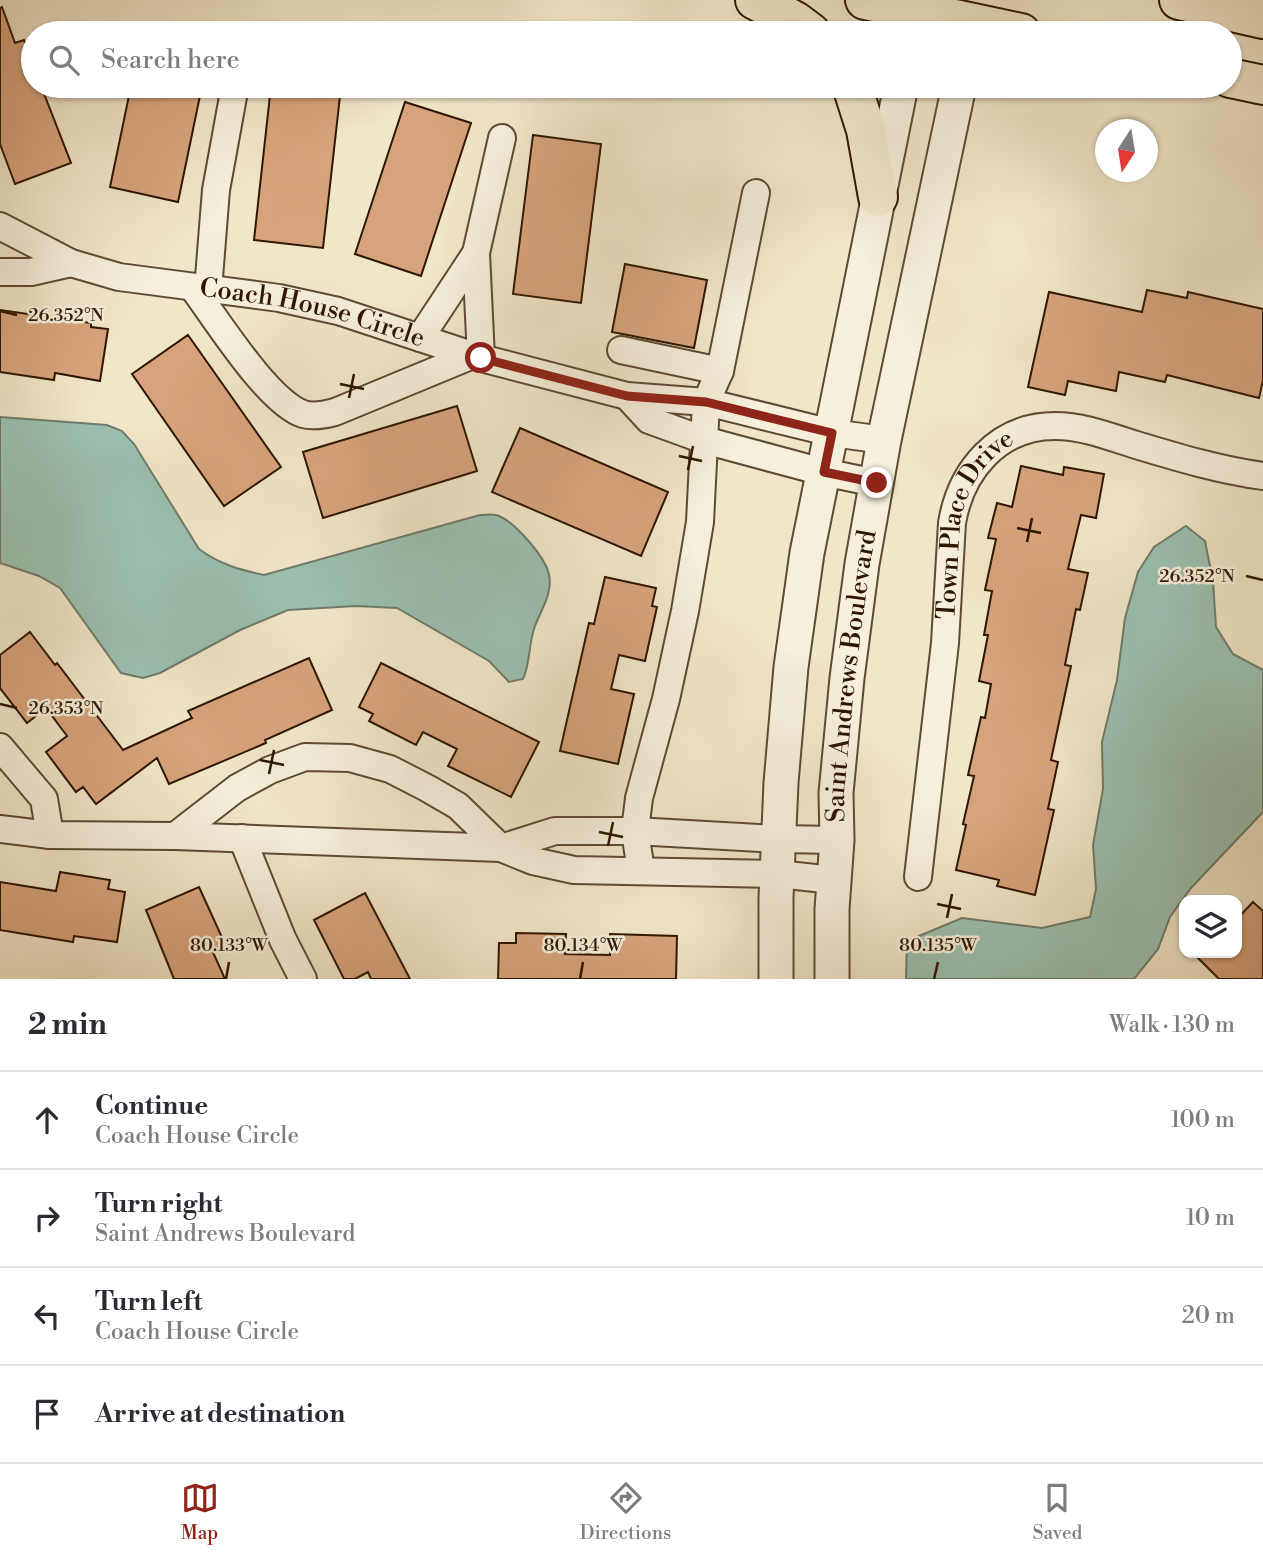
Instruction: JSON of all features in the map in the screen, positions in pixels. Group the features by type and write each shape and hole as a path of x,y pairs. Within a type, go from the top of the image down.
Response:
{"main road":[{"path":"755,0 796,21"},
{"path":"865,0 916,15 973,19"},
{"path":"1179,0 1263,19"},
{"path":"1242,81 1263,85"},
{"path":"856,98 866,130 878,197"}],"street":[{"path":"233,98 200,289 267,387 286,405 302,414 313,416 335,412 477,357 476,253 502,138"},
{"path":"776,979 780,783 791,667 807,553 899,98"},
{"name":"Saint Andrews Boulevard","path":"832,979 836,793 847,678 884,440 956,98"},
{"path":"641,871 635,831 639,798 666,699 685,611 700,522 706,402 720,370 756,193"},
{"name":"Coach House Circle","path":"0,226 71,263 119,277 279,298 338,311 477,357 627,396 706,402 832,433 884,440"},
{"path":"420,338 476,253"},
{"path":"0,272 30,272 71,263"},
{"path":"621,349 720,370"},
{"path":"627,396 649,420 704,440 824,472 877,483"},
{"name":"Town Place Drive","path":"918,877 945,643 952,523 955,505 969,473 1001,442 1026,431 1052,426 1088,430 1186,459 1263,476"},
{"path":"0,747 44,799 50,835"},
{"path":"175,836 237,788 270,770 305,757 350,758 390,769 458,806 501,848 533,861 574,870 777,874 834,880"},
{"path":"0,829 50,835 175,836 501,848 555,831 635,831 837,840"},
{"path":"242,838 283,940 303,979"}],"shaded area":[{"path":"0,417 107,425 122,431 134,444 199,549 230,566 264,575 480,515 503,518 528,540 542,559 550,582 548,595 533,633 523,679 509,682 489,661 397,608 356,606 288,610 240,630 160,673 143,678 121,673 60,588 39,576 0,563"},
{"path":"1186,526 1205,541 1213,581 1216,627 1233,654 1263,670 1263,812 1186,895 1179,895 1179,905 1170,917 1158,949 1134,979 906,979 907,941 962,918 1042,928 1090,917 1096,889 1093,845 1103,789 1102,742 1117,680 1125,618 1138,572 1154,547"}],"building":[{"path":"2,7 15,43 21,41 21,98 46,98 71,163 15,184 0,144"},
{"path":"129,98 200,98 178,202 110,187"},
{"path":"270,98 340,98 323,248 254,240"},
{"path":"405,102 471,123 421,276 355,254"},
{"path":"533,135 601,144 581,303 513,294"},
{"path":"625,264 707,280 694,348 612,332"},
{"path":"1147,290 1187,298 1188,292 1263,309 1263,380 1259,398 1167,375 1165,382 1119,372 1116,391 1068,381 1065,395 1028,387 1049,292 1142,312"},
{"path":"0,310 91,323 91,327 108,329 100,381 55,373 54,380 0,372"},
{"path":"188,335 281,467 224,506 132,374"},
{"path":"457,406 477,471 323,518 303,452"},
{"path":"520,428 668,492 641,556 492,492"},
{"path":"1021,466 1063,475 1064,467 1104,474 1096,518 1081,515 1068,569 1088,573 1080,610 1076,609 1065,665 1071,666 1051,760 1058,762 1048,809 1054,810 1035,895 997,886 999,880 956,870 974,776 968,775 981,717 985,718 991,684 979,681 988,635 984,635 992,591 985,590 996,539 988,538 997,503 1012,507"},
{"path":"605,577 656,588 652,606 657,607 645,661 619,655 611,689 634,694 618,764 560,751 589,623 594,624"},
{"path":"30,632 123,750 192,718 188,711 309,658 332,710 265,740 266,743 169,784 157,758 96,804 83,787 76,792 46,752 67,736 46,708 27,723 0,688 0,655"},
{"path":"381,663 539,742 511,797 448,766 457,749 423,732 416,745 369,721 373,714 359,707"},
{"path":"60,872 110,880 108,889 125,892 117,942 74,936 73,942 0,930 0,882 56,891"},
{"path":"199,887 225,944 212,950 225,979 174,979 146,910"},
{"path":"365,893 410,979 371,979 368,972 355,979 344,979 314,920"},
{"path":"1253,902 1263,911 1263,979 1219,979 1198,958 1242,958 1242,914"},
{"path":"516,933 566,934 565,954 610,955 610,934 677,936 676,979 498,979 499,943 516,943"}],"route":[{"path":"481,358 627,396 706,402 832,433 824,472 877,483"}]}
